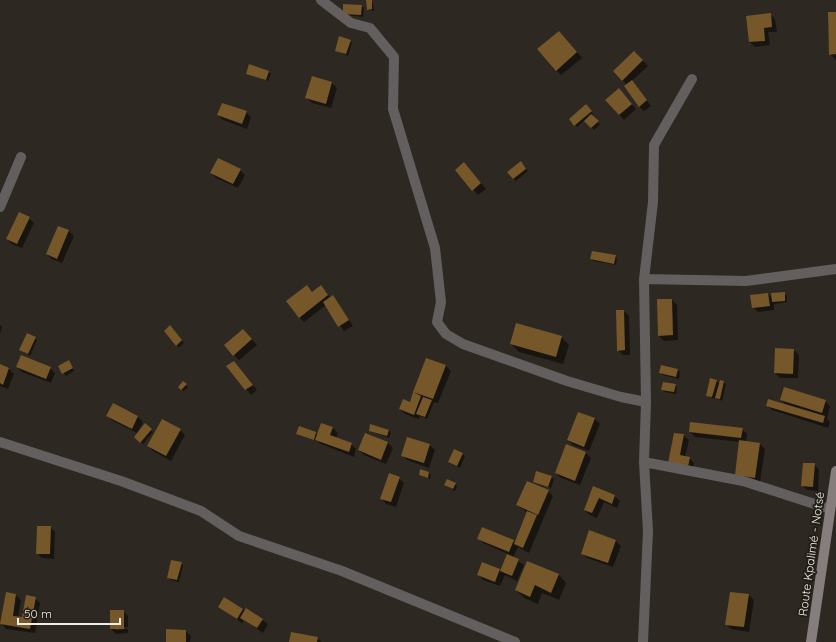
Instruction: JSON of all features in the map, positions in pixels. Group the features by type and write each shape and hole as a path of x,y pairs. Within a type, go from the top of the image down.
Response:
{"main road":[{"name":"Route Kpalimé - Notsé","path":"811,642 836,471"}],"street":[{"path":"321,0 351,23 370,28 394,57 393,109 435,248 441,302 437,322 446,334 463,344 567,381 621,397 646,402"},
{"path":"642,642 648,531 644,462 646,402 644,279 653,202 654,145 692,79"},
{"path":"0,207 21,157"},
{"path":"644,279 746,281 836,269"},
{"path":"0,442 121,481 201,511 239,536 342,571 515,642"},
{"path":"644,462 743,481 830,508"}],"building":[{"path":"366,0 372,0 372,9 367,10"},
{"path":"343,4 362,5 361,15 343,14"},
{"path":"828,12 836,12 836,54 829,55"},
{"path":"771,13 772,27 764,28 765,41 749,42 746,16"},
{"path":"559,31 577,52 556,71 537,49"},
{"path":"339,36 351,40 346,54 335,51"},
{"path":"634,51 643,60 622,81 613,71"},
{"path":"249,64 269,71 266,80 246,74"},
{"path":"312,76 332,82 326,104 305,98"},
{"path":"632,80 647,100 639,107 624,86"},
{"path":"619,88 632,104 619,115 605,100"},
{"path":"222,103 247,111 242,124 217,115"},
{"path":"586,104 592,111 574,126 569,119"},
{"path":"591,114 599,121 591,128 584,121"},
{"path":"218,158 241,169 233,184 210,173"},
{"path":"521,161 526,169 513,179 507,172"},
{"path":"464,162 481,183 472,191 455,170"},
{"path":"19,212 30,217 17,244 6,239"},
{"path":"58,226 69,230 57,259 46,254"},
{"path":"592,251 616,255 614,264 590,259"},
{"path":"307,285 312,292 321,285 328,295 299,318 286,301"},
{"path":"785,292 785,301 772,302 771,293"},
{"path":"768,293 770,306 752,308 750,295"},
{"path":"333,295 349,320 338,327 323,302"},
{"path":"657,299 672,299 673,335 658,336"},
{"path":"616,310 624,310 625,350 617,351"},
{"path":"516,323 562,336 556,357 510,344"},
{"path":"170,325 182,340 176,346 164,331"},
{"path":"243,329 252,339 233,356 224,345"},
{"path":"27,333 36,337 28,354 19,350"},
{"path":"775,348 794,349 793,374 774,373"},
{"path":"21,355 51,367 46,379 16,367"},
{"path":"426,358 446,365 433,399 413,392"},
{"path":"69,360 73,368 62,374 58,366"},
{"path":"234,361 253,385 245,390 226,366"},
{"path":"0,364 9,368 3,385 0,383"},
{"path":"661,365 678,369 676,377 659,373"},
{"path":"710,378 717,380 712,397 706,396"},
{"path":"720,380 724,381 720,399 715,398"},
{"path":"183,381 187,384 181,390 178,387"},
{"path":"663,382 676,384 674,392 661,390"},
{"path":"784,387 826,400 822,413 780,400"},
{"path":"413,392 421,396 414,415 399,409 403,399 410,402"},
{"path":"423,397 432,400 425,417 416,414"},
{"path":"768,399 825,416 823,423 766,406"},
{"path":"113,403 138,416 132,429 106,416"},
{"path":"578,412 595,418 584,447 567,440"},
{"path":"162,419 181,429 166,456 147,446"},
{"path":"690,422 743,428 741,438 689,432"},
{"path":"145,423 152,429 140,443 134,437"},
{"path":"321,423 333,427 330,435 352,443 349,452 315,440"},
{"path":"370,424 389,430 387,436 369,431"},
{"path":"299,426 316,432 314,440 296,434"},
{"path":"365,433 388,442 381,460 358,450"},
{"path":"674,433 684,434 680,455 690,457 688,467 668,463"},
{"path":"407,437 430,444 424,463 401,456"},
{"path":"739,440 760,443 755,478 735,475"},
{"path":"566,444 586,452 575,481 555,473"},
{"path":"454,449 463,453 457,466 448,462"},
{"path":"803,463 815,463 813,487 801,486"},
{"path":"420,469 429,472 428,478 419,475"},
{"path":"536,471 552,476 548,487 533,482"},
{"path":"389,473 400,477 391,502 380,499"},
{"path":"447,479 456,483 453,489 444,485"},
{"path":"527,481 549,490 538,515 516,505"},
{"path":"593,486 615,495 612,504 599,498 592,513 584,510"},
{"path":"527,511 537,515 523,548 514,544"},
{"path":"37,526 51,526 50,554 36,554"},
{"path":"482,527 514,540 509,552 477,539"},
{"path":"589,530 616,540 608,563 581,554"},
{"path":"507,554 519,559 512,576 500,571"},
{"path":"171,560 182,562 177,580 167,578"},
{"path":"527,561 559,574 551,593 535,585 530,597 515,590"},
{"path":"482,562 500,569 495,582 477,575"},
{"path":"6,592 16,594 13,616 22,617 26,595 36,597 30,629 0,624"},
{"path":"730,592 749,594 744,627 725,625"},
{"path":"224,597 243,609 237,619 218,607"},
{"path":"246,608 263,619 257,628 240,618"},
{"path":"110,610 124,610 124,629 110,629"},
{"path":"166,629 186,630 186,642 166,642"},
{"path":"291,632 318,637 317,642 289,642"}]}
